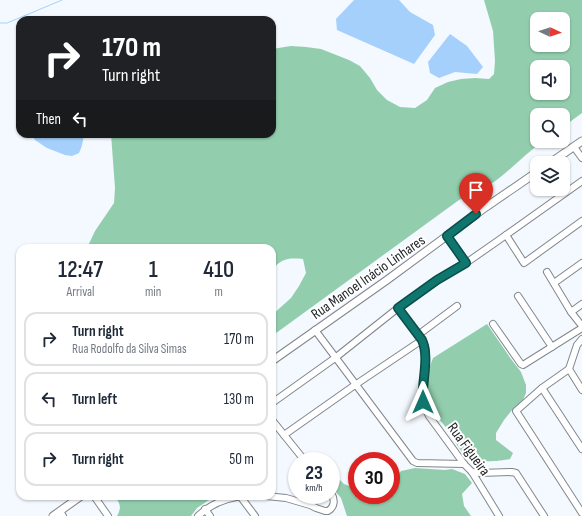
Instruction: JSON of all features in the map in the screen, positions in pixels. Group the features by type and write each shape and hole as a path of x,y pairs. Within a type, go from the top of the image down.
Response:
{"main road":[{"path":"560,156 582,141"},
{"name":"Rua Manoel Inácio Linhares","path":"276,357 387,280 486,207 530,177"},
{"path":"52,516 62,513 77,500"}],"street":[{"path":"574,147 582,158"},
{"path":"276,400 335,358 398,308 437,280 466,263 582,181"},
{"path":"506,235 524,263 582,221"},
{"path":"447,236 466,263"},
{"path":"554,283 582,263"},
{"path":"493,324 522,365 582,327 571,312 547,272"},
{"path":"518,296 552,347"},
{"path":"571,312 582,304"},
{"path":"284,435 420,338 457,306"},
{"name":"Rua Figueira","path":"398,308 425,346 426,352 422,390 423,402 429,416 464,464 472,472 500,516"},
{"path":"314,330 413,461 417,463 464,464"},
{"path":"582,339 577,345 569,369 542,388 516,411 582,513"},
{"path":"569,369 582,390"},
{"path":"542,388 582,449"},
{"path":"276,425 297,452"},
{"path":"472,472 516,473 544,516"},
{"path":"276,497 288,499"},
{"path":"97,500 108,516"},
{"path":"198,516 205,509 225,500"},
{"path":"243,500 255,516"},
{"path":"307,504 325,511 328,511 333,507 333,504"},
{"path":"205,509 210,516"}],"green space":[{"path":"484,0 582,0 582,113 570,122 570,108 530,108 530,148 534,148 498,179 459,200 276,333 276,311 291,298 306,273 303,259 282,261 276,266 276,244 89,244 95,231 114,203 115,188 111,138 276,138 276,48 291,46 321,49 349,60 360,66 370,78 377,90 387,100 400,107 415,108 427,100 435,88 448,82 461,79 489,79 494,74 495,61 493,31"},
{"path":"487,324 521,372 526,385 526,393 523,400 512,410 496,433 496,440 513,453 510,459 496,461 471,459 461,451 448,430 435,414 430,405 427,392 427,377 433,358"},
{"path":"415,468 452,469 465,474 472,483 462,494 464,506 471,516 347,516 340,497 340,480 348,486 348,504 400,504 401,471"},
{"path":"209,500 197,508 191,516 117,516 120,510 118,501"}],"water":[{"path":"354,0 399,0 410,12 433,25 435,35 414,64 337,30 336,19"},
{"path":"450,34 467,46 483,67 477,74 455,72 439,78 430,73 428,62"},
{"path":"34,138 83,138 79,153 72,156 47,148"}],"waterway":[{"path":"24,16 62,0"},
{"path":"0,23 7,23 16,19"}],"route":[{"path":"423,402 422,390 426,352 425,346 398,308 437,280 466,263 447,236 476,214"}]}
